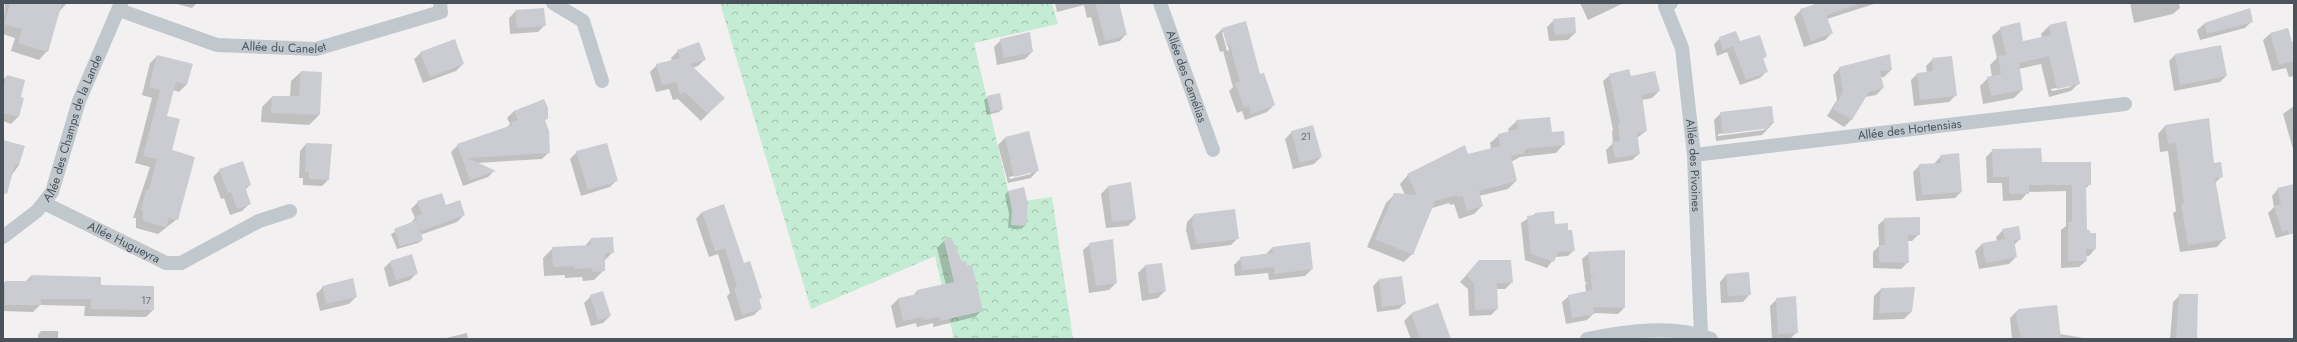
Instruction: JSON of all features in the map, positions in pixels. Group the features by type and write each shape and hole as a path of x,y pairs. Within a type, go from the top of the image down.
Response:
{"street":[{"name":"Allée du Canelet","path":"120,7 217,45 316,49 441,12 440,3"},
{"path":"553,3 583,22 602,81"},
{"name":"Allée des Camélias","path":"1160,3 1213,150"},
{"name":"Allée des Pivoines","path":"1671,3 1665,6 1682,48 1694,155 1706,337"},
{"name":"Allée des Champs de la Lande","path":"3,237 44,203 52,192 85,85 120,7"},
{"name":"Allée des Hortensias","path":"1694,155 2126,104"},
{"name":"Allée Hugueyra","path":"44,203 166,263 181,263 192,259 259,221 290,211"},
{"path":"1587,339 1610,334 1670,331 1706,337"}],"green space":[{"path":"720,3 1052,3 1058,24 974,43 1011,203 1052,197 1073,339 954,339 935,256 811,309"}],"building":[{"path":"10,3 62,3 48,52 18,43 22,29 4,24"},
{"path":"1095,3 1119,3 1127,35 1105,41"},
{"path":"1820,3 1855,3 1856,5 1826,15 1833,33 1811,41 1800,9"},
{"path":"544,8 546,26 517,28 515,10"},
{"path":"2250,8 2253,22 2207,34 2204,23"},
{"path":"1575,17 1576,33 1555,35 1553,19"},
{"path":"1246,21 1260,74 1264,73 1275,105 1251,114 1249,105 1244,107 1235,83 1240,82 1230,45 1227,46 1222,28"},
{"path":"2066,21 2080,84 2057,89 2049,56 2019,63 2023,90 1991,96 1987,77 2001,74 1998,56 2006,55 2000,27 2020,22 2023,41 2051,35 2049,25"},
{"path":"2288,28 2292,42 2294,41 2294,61 2279,65 2270,33"},
{"path":"1736,31 1740,41 1760,35 1767,56 1763,58 1768,72 1746,80 1733,46 1723,50 1719,37"},
{"path":"1030,32 1033,52 1004,58 1000,39"},
{"path":"455,39 464,64 430,77 420,52"},
{"path":"699,42 706,60 690,64 725,98 708,114 685,92 680,94 676,82 662,85 656,64 680,58 677,50"},
{"path":"2221,45 2227,76 2180,85 2175,54"},
{"path":"1890,54 1892,70 1880,71 1884,88 1869,92 1852,120 1833,109 1843,92 1839,67"},
{"path":"157,55 193,64 187,84 176,82 167,116 180,119 172,150 195,157 178,220 169,218 166,227 143,221 143,211 141,210 146,190 149,190 157,159 143,156 160,90 149,87"},
{"path":"1952,56 1957,96 1920,100 1917,73 1933,71 1932,58"},
{"path":"1629,69 1631,76 1655,71 1660,91 1642,95 1647,131 1637,133 1640,154 1615,158 1612,142 1620,141 1618,124 1620,124 1609,74"},
{"path":"301,71 322,72 320,115 271,113 272,96 299,96"},
{"path":"7,75 25,80 21,97 24,98 19,117 3,113 3,88"},
{"path":"1000,93 1003,109 991,112 987,96"},
{"path":"544,99 548,108 548,119 545,120 549,131 550,153 467,158 496,171 470,180 457,144 512,125 511,122 518,120 514,111"},
{"path":"1772,106 1774,123 1769,123 1770,128 1723,134 1720,112"},
{"path":"1550,117 1552,132 1564,131 1565,145 1525,149 1525,153 1511,156 1517,181 1479,191 1483,206 1467,211 1463,196 1458,197 1457,195 1435,201 1413,255 1375,239 1394,193 1417,195 1407,174 1465,145 1468,154 1500,146 1498,134 1518,129 1516,120"},
{"path":"2209,118 2214,163 2221,162 2223,177 2215,178 2226,239 2188,245 2181,204 2184,203 2176,143 2168,144 2165,125"},
{"path":"1313,125 1322,157 1300,163 1291,131"},
{"path":"1029,131 1039,171 1014,177 1005,137"},
{"path":"3,140 25,146 19,165 15,164 7,194 3,193"},
{"path":"306,143 332,144 329,180 309,179 309,172 305,172"},
{"path":"607,143 618,181 588,190 576,151"},
{"path":"2041,148 2042,162 2091,162 2091,185 2086,185 2087,230 2090,230 2090,233 2096,233 2096,249 2086,249 2087,261 2068,261 2068,222 2072,222 2072,185 2029,185 2029,194 2009,194 2009,177 1993,177 1992,149"},
{"path":"1959,153 1962,192 1922,195 1919,164 1941,163 1940,155"},
{"path":"243,161 251,185 245,187 251,204 237,209 231,192 228,193 219,169"},
{"path":"1131,182 1136,219 1112,222 1108,186"},
{"path":"2294,184 2294,233 2289,234 2288,230 2282,232 2274,206 2281,204 2277,188"},
{"path":"1024,187 1028,204 1026,226 1011,225 1012,210 1008,191"},
{"path":"442,193 446,205 460,200 465,215 421,231 416,216 422,214 417,201"},
{"path":"724,204 744,263 750,261 762,298 759,299 762,309 742,315 734,288 737,287 725,248 715,251 702,212"},
{"path":"1235,209 1239,239 1197,244 1192,223 1194,214"},
{"path":"1554,211 1555,224 1568,223 1568,230 1572,230 1575,251 1558,252 1554,262 1531,254 1527,216 1535,215 1535,213"},
{"path":"1920,217 1920,235 1908,235 1909,263 1879,262 1879,245 1885,245 1884,218"},
{"path":"417,220 423,240 400,246 394,229"},
{"path":"2019,226 2021,239 2014,240 2017,257 1986,263 1982,243 2005,239 2002,229"},
{"path":"613,237 614,253 605,253 605,271 592,272 592,268 574,269 574,266 553,267 552,247 591,245 591,238"},
{"path":"951,237 962,262 966,261 967,266 972,265 983,311 940,321 939,317 924,320 923,317 903,321 898,298 918,294 917,290 954,282 944,240"},
{"path":"1113,239 1117,283 1096,286 1089,243"},
{"path":"1310,242 1313,269 1275,274 1274,267 1242,270 1240,257 1273,253 1272,247"},
{"path":"1625,250 1625,308 1593,307 1595,314 1572,318 1568,295 1592,290 1591,278 1595,278 1591,276 1588,252"},
{"path":"412,254 418,274 396,280 390,261"},
{"path":"1479,260 1511,260 1513,283 1497,283 1498,309 1475,310 1474,283 1466,275"},
{"path":"1162,263 1166,291 1149,294 1145,265"},
{"path":"1749,272 1751,295 1728,296 1726,274"},
{"path":"31,275 101,277 101,285 154,286 154,310 91,309 91,299 41,299 41,305 5,305 5,281 31,281"},
{"path":"1402,276 1406,304 1382,307 1379,279"},
{"path":"353,278 357,297 326,304 322,286"},
{"path":"1915,287 1912,312 1879,313 1881,288"},
{"path":"603,291 611,316 598,320 590,295"},
{"path":"2179,294 2198,294 2197,339 2176,339"},
{"path":"1796,296 1798,333 1778,334 1776,298"},
{"path":"1438,303 1451,339 1420,339 1411,313"},
{"path":"2057,305 2061,339 2021,339 2016,316 2018,309"}]}
